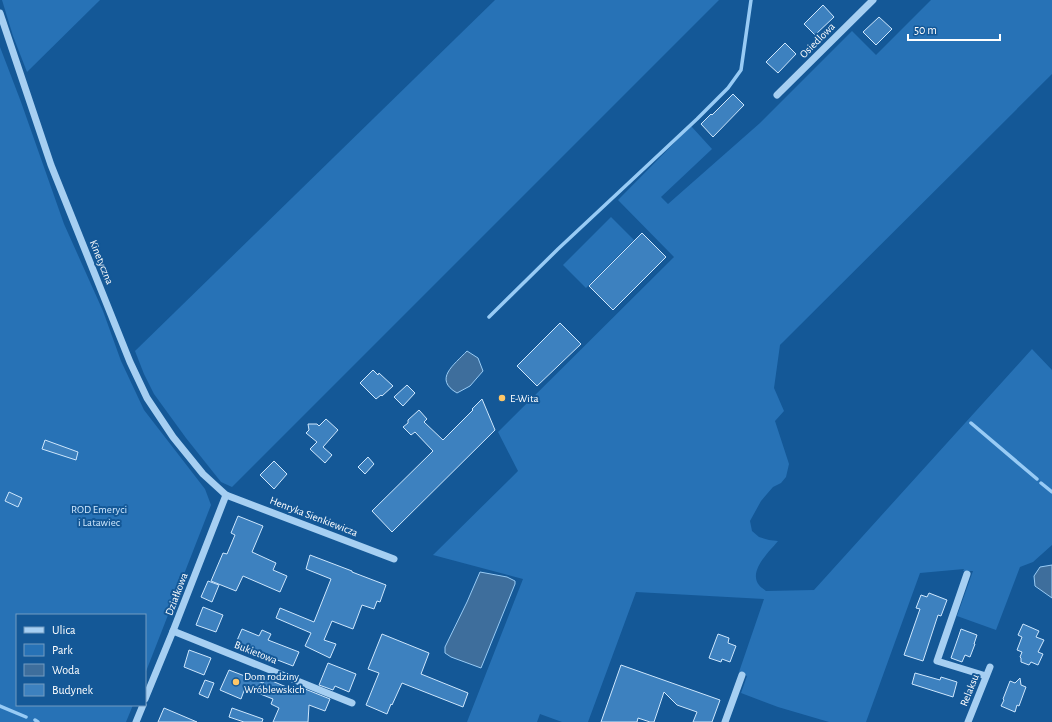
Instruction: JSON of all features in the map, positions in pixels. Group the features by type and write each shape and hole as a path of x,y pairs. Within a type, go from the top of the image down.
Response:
{"street":[{"name":"Osiedlowa","path":"778,95 873,0"},
{"name":"Kinetyczna","path":"0,13 51,165 130,362 147,398 173,436 203,474 226,495"},
{"name":"Henryka Sienkiewicza","path":"226,495 394,559"},
{"name":"Działkowa","path":"146,697 226,495"},
{"path":"967,574 937,661 986,676"},
{"name":"Bukietowa","path":"173,631 352,702"},
{"name":"Relaksu","path":"968,722 990,667"},
{"path":"725,722 742,675"},
{"path":"136,722 143,706"}],"green space":[{"path":"2,0 100,0 27,72 13,36"},
{"path":"495,0 719,0 232,487 221,482 154,394 135,351"},
{"path":"931,0 1052,0 1052,74 780,345 774,388 784,411 775,421 789,464 786,477 781,483 773,487 761,501 750,521 752,531 759,537 778,541 761,562 756,574 756,580 766,591 814,590 1032,349 1052,370 1052,545 1033,562 1020,567 996,630 957,616 973,571 963,571 964,569 920,573 866,722 829,722 778,707 741,693 747,676 739,672 764,599 636,592 588,722 562,722 540,714 537,722 467,722 523,579 433,555 518,471 498,432 674,257 618,200 691,126 712,149 661,197 668,204 760,123 852,31 876,55"},
{"name":"ROD Emeryci i Latawiec","path":"0,47 64,224 103,311 121,361 144,410 205,489 211,505 146,671 146,614 16,614 16,706 133,706 126,722 0,722"},
{"path":"611,217 634,240 586,288 563,265"}],"water":[{"path":"467,351 478,358 483,371 470,386 457,393 450,388 446,377 452,367"},
{"path":"1052,565 1052,598 1035,586 1034,576 1040,567"},
{"path":"480,572 507,577 515,581 481,668 451,657 445,653 445,647"}],"building":[{"path":"823,5 834,17 815,35 804,24"},
{"path":"879,17 892,29 876,45 863,32"},
{"path":"785,43 796,54 778,73 766,62"},
{"path":"733,94 744,105 713,137 701,124"},
{"path":"642,233 666,257 613,310 589,286"},
{"path":"560,323 581,344 537,386 517,366"},
{"path":"373,370 378,375 379,373 393,386 382,396 381,395 376,399 360,383"},
{"path":"407,385 415,393 403,406 394,397"},
{"path":"482,399 495,430 392,532 372,511 433,451 415,432 411,435 403,427 419,410 427,419 424,422 443,440"},
{"path":"326,419 338,430 323,447 332,455 325,463 310,449 317,442 306,433 309,430 308,424 317,424 319,426"},
{"path":"45,440 78,452 76,460 42,449"},
{"path":"368,457 374,464 365,474 358,467"},
{"path":"274,461 287,474 274,489 260,475"},
{"path":"9,492 22,498 18,507 5,501"},
{"path":"238,516 263,526 252,552 276,563 273,570 287,576 280,592 243,576 236,591 211,581 223,553 227,554 235,535 231,533"},
{"path":"310,555 386,585 380,602 377,601 374,609 362,605 353,629 332,621 324,640 336,644 330,658 305,646 311,633 276,618 280,608 314,622 331,579 306,569"},
{"path":"208,581 219,585 212,602 201,597"},
{"path":"929,593 947,600 941,616 938,615 923,661 904,655 920,609 916,608 921,595 927,597"},
{"path":"203,607 223,615 216,632 196,625"},
{"path":"1023,624 1039,631 1036,637 1044,640 1038,652 1043,654 1038,665 1031,662 1029,665 1021,662 1020,657 1022,652 1017,650 1022,637 1018,635"},
{"path":"242,629 259,636 262,630 271,634 268,640 299,652 293,666 262,654 261,657 235,645"},
{"path":"961,629 977,635 970,657 965,655 962,662 951,658"},
{"path":"382,634 429,653 421,674 468,693 463,707 402,683 387,714 366,705 379,673 368,669"},
{"path":"718,634 729,638 728,643 736,646 730,662 722,659 721,662 709,658"},
{"path":"189,650 211,658 204,675 184,667"},
{"path":"328,663 356,674 349,692 335,686 333,690 319,685"},
{"path":"621,665 720,700 712,722 693,722 697,712 677,705 664,692 654,722 638,718 637,722 601,722"},
{"path":"229,670 263,683 265,678 303,694 305,689 330,699 325,711 309,705 308,722 273,722 279,708 271,704 273,699 245,688 241,699 220,690"},
{"path":"915,673 940,680 941,677 957,682 953,697 912,684"},
{"path":"1020,678 1021,685 1026,687 1019,706 1017,705 1015,712 1001,706 1010,681 1015,683"},
{"path":"205,680 214,683 208,698 199,694"},
{"path":"164,708 197,722 158,722"},
{"path":"232,708 263,719 262,722 244,722 229,717"}],"waterway":[{"path":"489,317 558,249 728,88 741,70 751,0"},
{"path":"971,423 1037,479"},
{"path":"1041,483 1052,492"},
{"path":"0,706 26,717"}],"place":[{"name":"E-Wita","path":"502,398"},
{"name":"Dom rodziny Wróblewskich","path":"236,682"}]}
